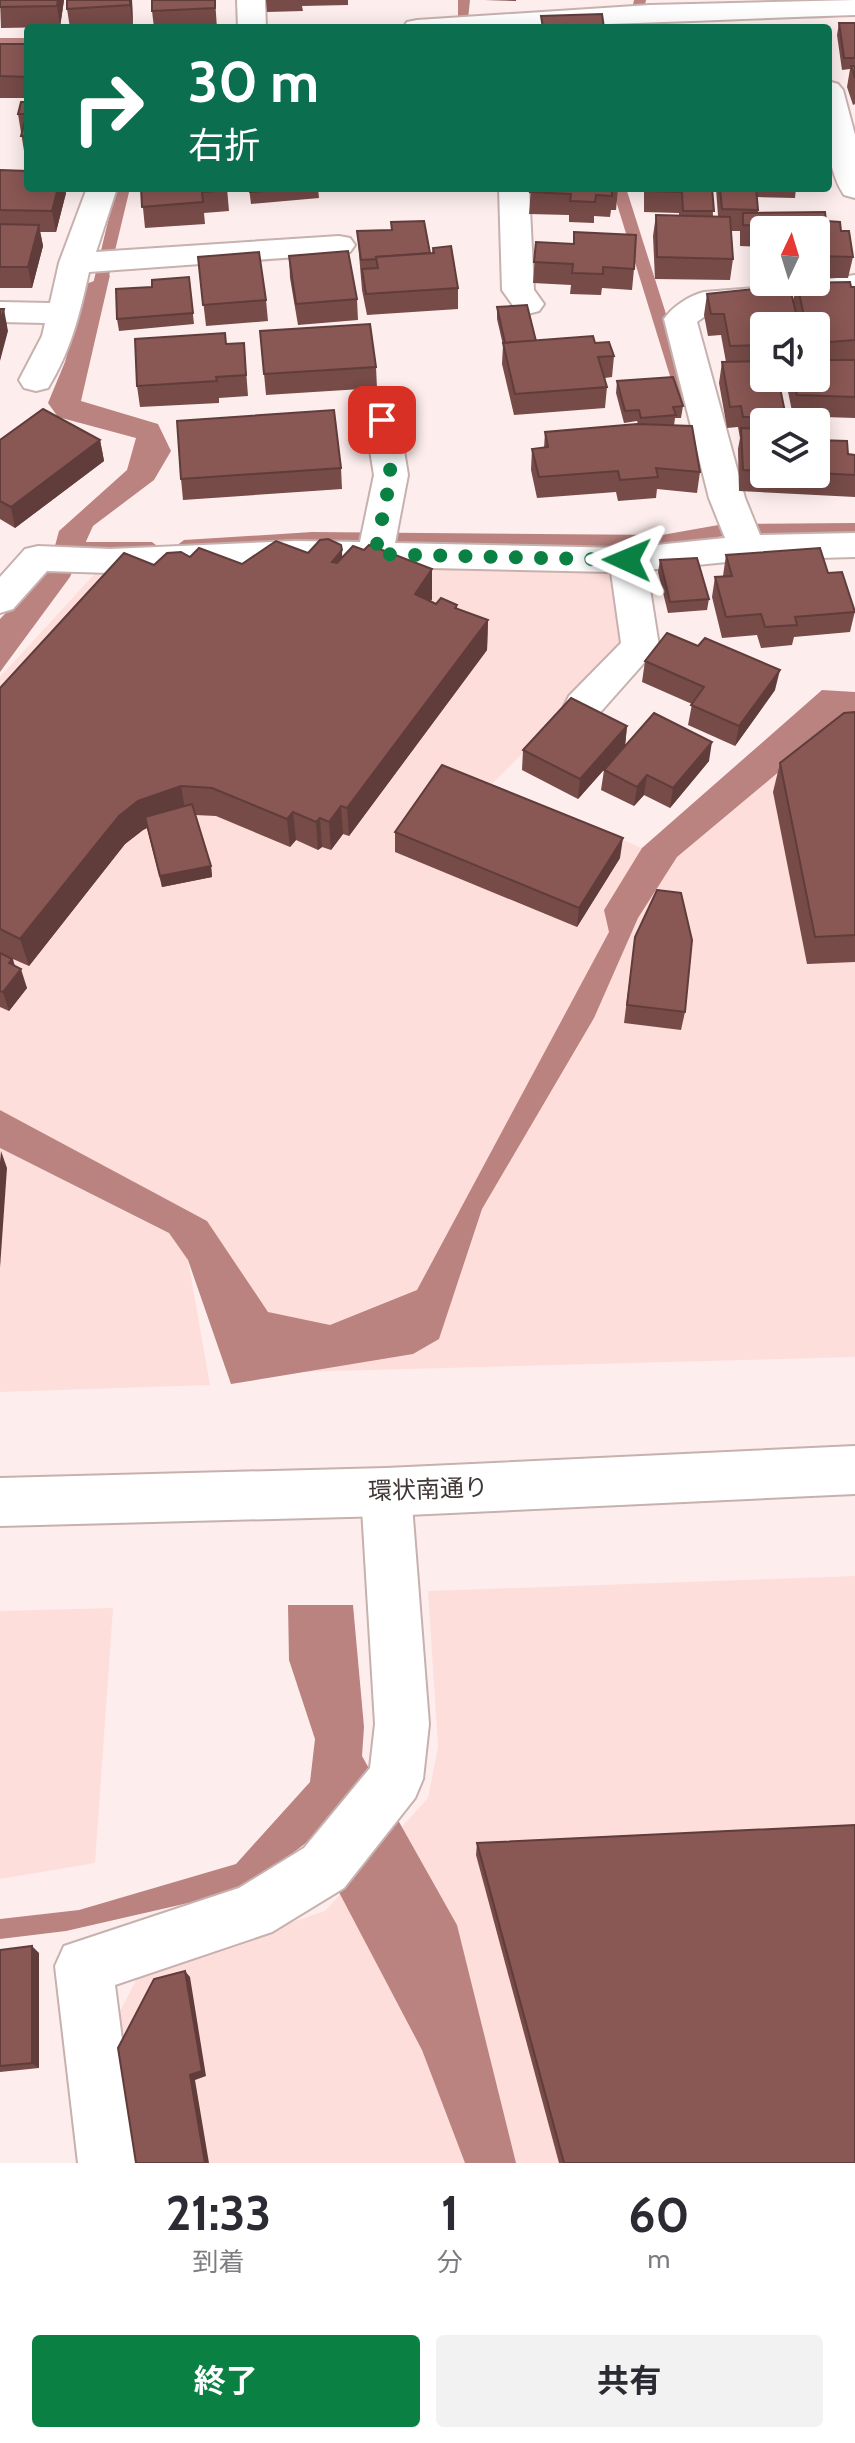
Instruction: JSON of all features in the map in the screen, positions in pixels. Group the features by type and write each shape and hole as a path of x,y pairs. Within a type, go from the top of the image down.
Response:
{"main road":[{"path":"251,0 252,24"},
{"path":"476,24 638,13 807,12 855,7"},
{"path":"832,105 855,189"},
{"path":"36,380 58,336 75,263 101,192"},
{"path":"514,192 518,290 528,304"},
{"path":"75,263 339,245"},
{"path":"742,534 727,498 680,319 704,302 793,295 855,285"},
{"path":"0,312 63,313"},
{"path":"377,544 391,475 382,420"},
{"path":"0,600 38,558 89,560 295,553 377,544 627,560 742,534 855,545"},
{"path":"583,706 640,646 627,560"},
{"name":"環状南通り","path":"0,1502 386,1492 855,1470"},
{"path":"108,2163 84,1966 252,1912 324,1868 396,1779 402,1724 386,1492"}],"shaded area":[{"path":"110,275 81,401 158,424 171,451 154,480 93,526 70,577 0,672 0,619 49,568 59,531 127,470 136,438 58,417 48,403 65,362 86,284"},
{"path":"618,565 629,646 491,785 642,848 677,857 836,724 855,723 855,1357 296,1372 207,1221 0,1110 0,677 99,569"},
{"path":"822,690 855,692 855,723 836,724 677,857 638,918 594,1018 482,1209 439,1339 413,1354 231,1384 188,1260 169,1233 0,1148 0,1110 207,1221 268,1312 330,1325 417,1290 609,932 604,910 642,848"},
{"path":"0,1148 169,1233 188,1260 210,1385 0,1392"},
{"path":"855,1576 855,2163 127,2163 110,2030 140,1973 325,1911 428,1798 438,1747 428,1591"},
{"path":"288,1605 353,1605 364,1727 362,1756 457,1925 516,2163 465,2163 422,2050 311,1839 245,1890 66,1931 0,1939 0,1919 79,1910 236,1864 310,1782 315,1739 289,1660"},
{"path":"113,1608 95,1863 0,1879 0,1611"}],"building":[{"path":"0,0 58,0 57,6 0,7"},
{"path":"67,0 130,0 130,5 67,9"},
{"path":"152,0 215,0 215,8 152,11"},
{"path":"602,14 603,24 542,24 541,16"},
{"path":"839,23 855,23 855,58 844,58"},
{"path":"0,44 24,44 24,77 0,76"},
{"path":"21,102 24,102 24,114 18,114"},
{"path":"0,170 24,171 24,192 57,192 52,211 0,210"},
{"path":"141,192 202,192 203,202 142,207"},
{"path":"530,192 612,192 612,196 596,195 595,202 570,201 571,194"},
{"path":"682,192 712,192 714,211 683,211"},
{"path":"720,192 756,192 758,210 722,209"},
{"path":"825,212 825,216 750,216 750,225 743,225 743,213"},
{"path":"656,215 730,217 733,259 657,257"},
{"path":"424,221 430,253 361,260 357,231 392,230 391,222"},
{"path":"830,221 840,222 841,231 849,231 853,257 830,256"},
{"path":"0,224 39,225 28,267 0,267"},
{"path":"574,232 636,235 634,269 603,267 603,274 572,273 573,264 534,262 536,242 574,244"},
{"path":"451,246 458,288 366,294 362,269 378,268 376,257 434,253 433,248"},
{"path":"348,251 357,299 296,304 289,256"},
{"path":"259,252 266,300 203,305 198,257"},
{"path":"189,277 193,313 117,319 116,289 152,287 152,280"},
{"path":"830,282 850,282 851,287 855,287 855,340 830,342 830,312 803,312 800,296 830,296"},
{"path":"750,289 750,296 792,296 796,312 750,312 750,345 730,346 724,314 711,314 707,294"},
{"path":"527,305 536,341 505,343 497,307"},
{"path":"370,324 376,367 264,374 260,331"},
{"path":"225,333 226,344 244,343 246,375 216,377 217,381 137,386 135,339"},
{"path":"593,336 595,343 609,342 614,356 598,357 607,387 515,394 503,343"},
{"path":"830,360 855,360 855,397 797,395 796,392 830,392"},
{"path":"750,361 750,392 781,392 784,408 750,408 750,417 743,417 741,406 730,407 722,362"},
{"path":"673,377 683,406 673,407 676,415 641,418 639,410 625,411 617,381"},
{"path":"43,409 100,440 11,507 0,501 0,440"},
{"path":"334,410 341,468 181,479 177,421"},
{"path":"637,424 692,426 700,472 656,468 658,477 620,480 618,471 539,477 532,449 548,447 545,432"},
{"path":"741,428 750,428 750,470 743,470"},
{"path":"830,440 847,441 848,454 855,455 855,475 830,474"},
{"path":"328,539 341,545 342,550 332,562 337,563 353,546 364,550 369,545 432,569 415,594 436,604 441,598 457,605 455,608 488,620 347,808 341,806 329,822 320,818 316,822 293,812 287,819 212,788 181,786 138,801 119,816 20,939 0,929 0,688 124,553 154,565 167,553 181,552 190,557 199,548 242,564 276,541 308,553 320,540"},
{"path":"820,548 828,573 842,572 855,612 795,617 797,625 765,627 761,614 726,617 715,577 732,576 726,555"},
{"path":"697,558 709,599 670,602 660,560"},
{"path":"667,633 698,646 705,638 780,670 739,726 691,705 704,687 645,661"},
{"path":"571,698 627,726 580,779 523,750"},
{"path":"855,712 855,935 815,937 780,763 844,713"},
{"path":"654,713 712,742 673,788 647,775 637,787 604,770"},
{"path":"442,765 623,838 579,908 395,832"},
{"path":"192,804 211,866 160,876 145,817"},
{"path":"657,890 681,893 692,940 685,1012 627,1005 635,937"},
{"path":"0,953 12,959 9,963 21,969 3,992 0,991"},
{"path":"855,1825 855,2163 564,2163 477,1843"},
{"path":"32,1946 32,2063 0,2066 0,1950"},
{"path":"185,1971 202,2071 190,2075 205,2163 136,2163 118,2048 154,1979"}],"waterway":[{"path":"464,0 464,16"},
{"path":"635,24 640,0"},
{"path":"0,42 24,42"},
{"path":"95,305 122,192"},
{"path":"620,192 686,402"},
{"path":"184,546 312,538 662,541 724,530 855,529"},
{"path":"76,548 152,548"}],"route":[{"path":"382,420 391,475 375,554 627,560"}]}
